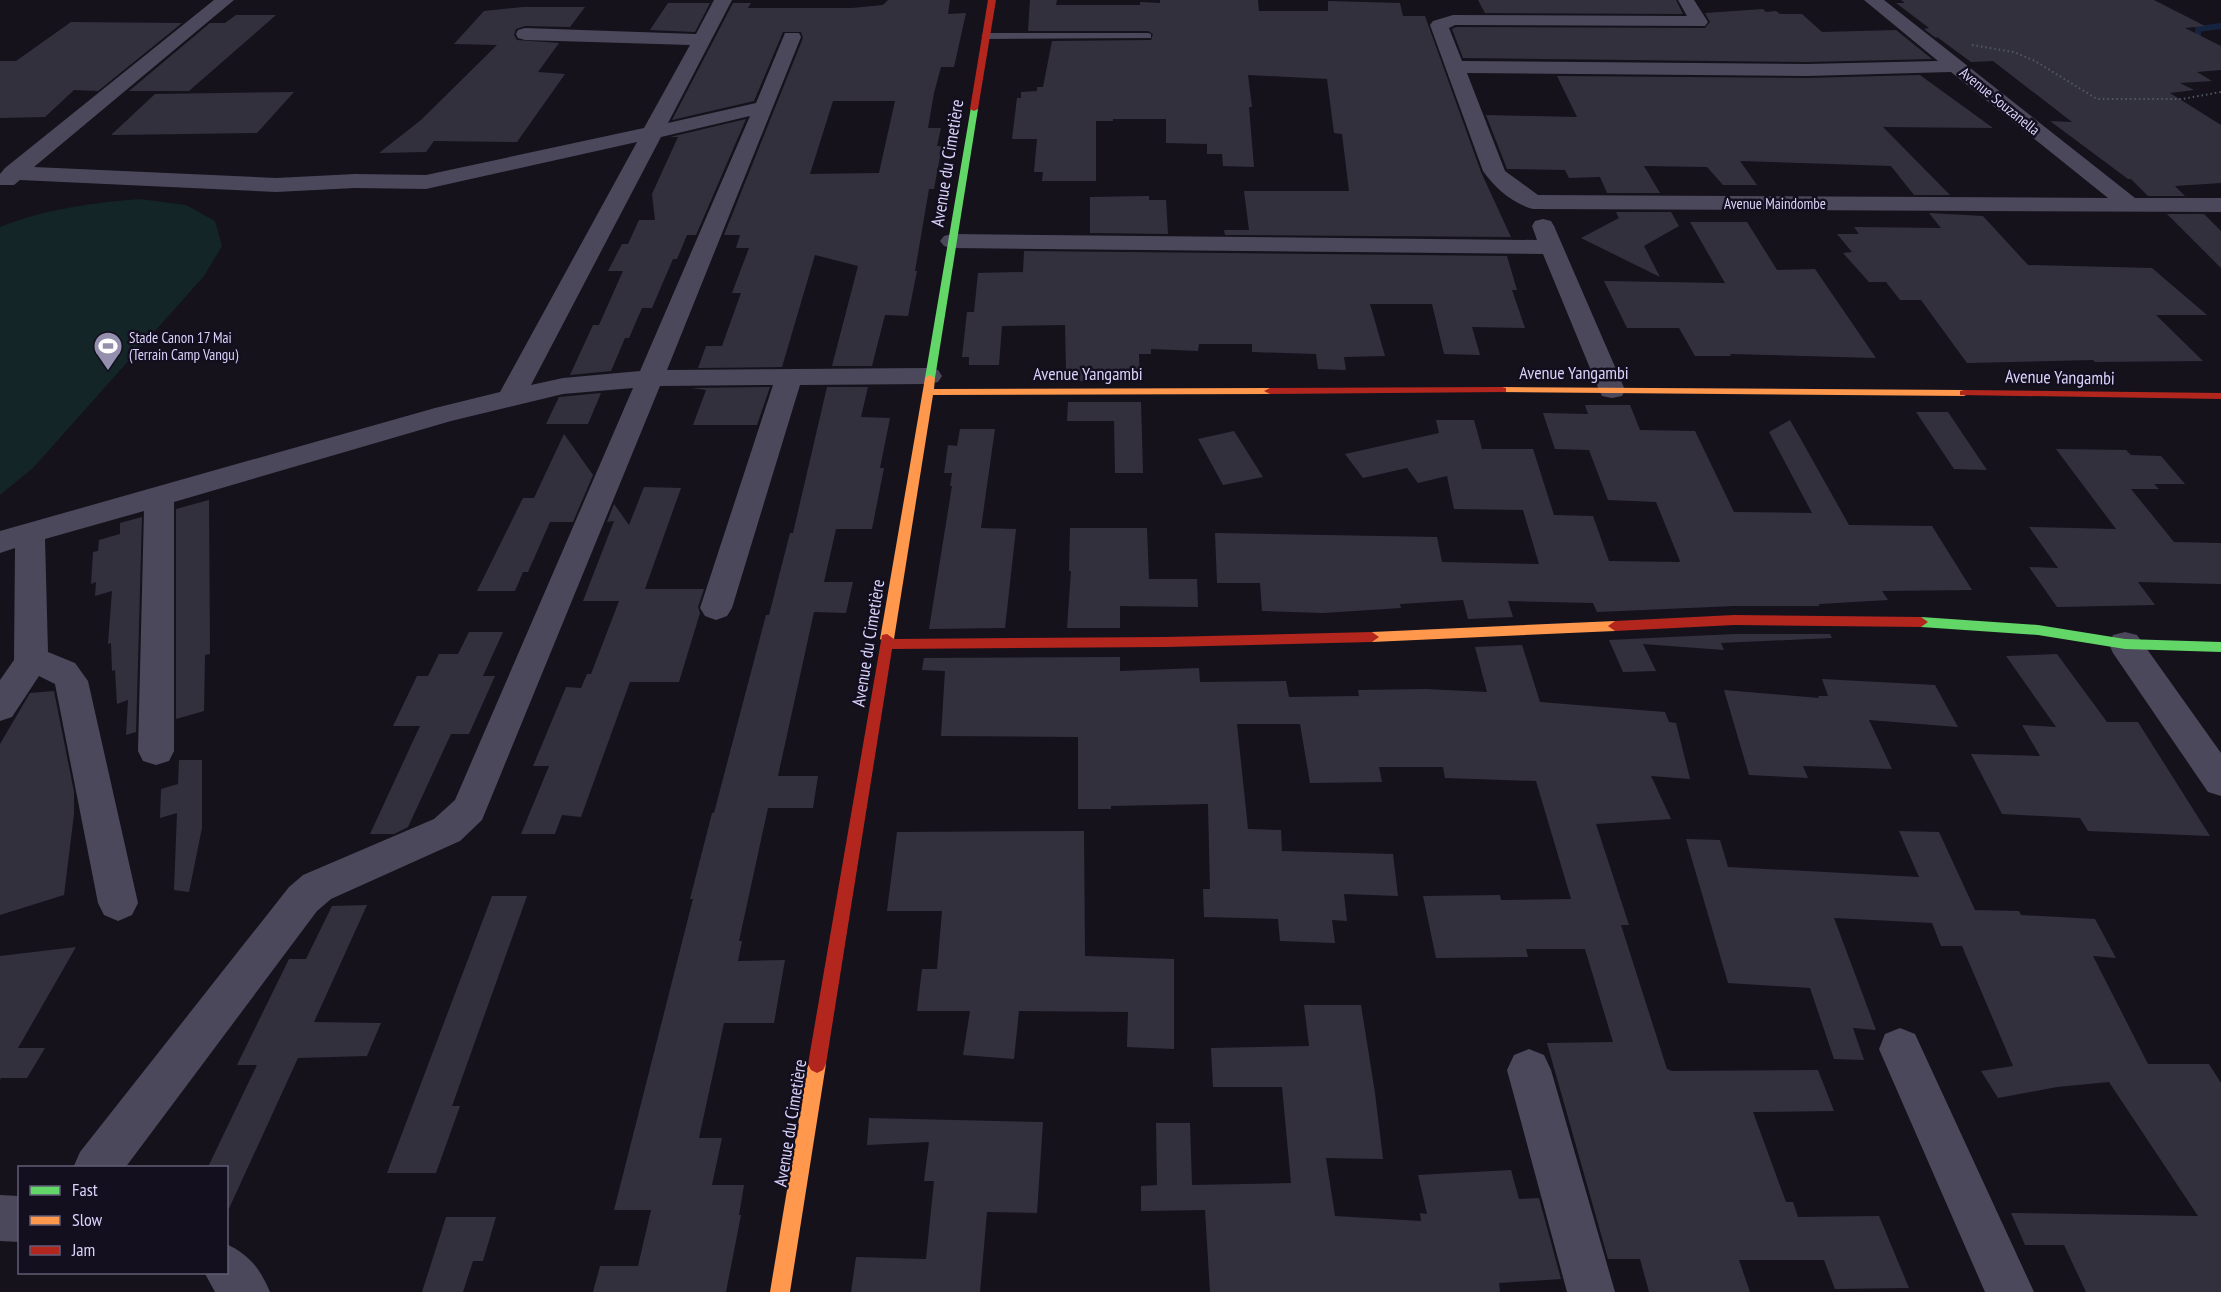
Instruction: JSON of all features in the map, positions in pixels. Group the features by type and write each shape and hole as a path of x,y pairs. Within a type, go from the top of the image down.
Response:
{"street":[{"path":"7,179 225,0"},
{"path":"512,396 723,0"},
{"name":"Avenue du Cimetière","path":"780,1292 992,0"},
{"name":"Avenue Souzanella","path":"1873,0 2128,203"},
{"path":"1612,390 1533,202 1500,180 1494,171 1439,25 1453,20 1699,22 1686,1"},
{"path":"525,34 701,40"},
{"path":"97,1166 303,898 317,887 447,830 469,810 652,378 792,37"},
{"path":"1456,67 1807,70 1956,66"},
{"path":"7,179 276,185 355,181 426,182 457,177 764,107"},
{"name":"Avenue Maindombe","path":"1533,202 2221,205"},
{"path":"952,241 1551,247"},
{"path":"716,608 789,377"},
{"path":"0,707 31,662 15,537 445,414 512,396 563,386 652,378 789,377 928,384"},
{"name":"Avenue Yangambi","path":"928,384 2221,396"},
{"path":"156,751 159,497"},
{"path":"887,644 1374,637 1734,620 1897,620 2038,630 2125,644 2221,647"},
{"path":"2125,644 2221,781"},
{"path":"31,662 52,666 66,673 71,681 118,903"},
{"path":"1900,1049 2010,1292"},
{"path":"1529,1070 1591,1292"},
{"path":"0,1218 18,1219"},
{"path":"228,1270 246,1292"}],"lane":[{"path":"986,36 1148,36"}],"path":[{"path":"1927,43 1964,44 2014,52 2036,60 2097,99 2182,99 2221,92"}],"shaded area":[{"path":"140,199 186,205 215,221 222,246 204,276 33,468 0,495 0,227 69,208"}],"building":[{"path":"888,0 950,0 948,14 966,13 954,67 941,67 934,93 928,128 941,128 937,146 942,146 934,189 929,189 908,316 885,315 872,366 832,366 858,266 815,255 782,367 698,368 706,346 722,346 741,293 732,293 749,248 736,248 740,235 724,235 803,38 801,32 783,32 754,101 672,120 733,3 751,3 748,8 852,8 883,5","holes":["833,101 895,101 879,173 810,174"]},
{"path":"1030,0 1057,0 1056,5 1140,5 1140,2 1160,3 1160,0 1258,0 1259,11 1328,11 1328,1 1400,3 1403,16 1425,16 1481,172 1511,237 1225,235 1224,230 1249,230 1244,191 1349,191 1342,134 1334,133 1327,79 1248,75 1252,107 1249,107 1254,167 1223,166 1222,154 1207,154 1207,144 1166,143 1166,119 1113,119 1113,121 1096,121 1096,181 1042,181 1043,172 1034,172 1037,139 1012,139 1017,98 1021,98 1021,92 1037,91 1037,87 1043,87 1052,41 1151,40 1153,34 1148,31 1028,31"},
{"path":"1478,0 1676,0 1683,14 1485,13"},
{"path":"1901,0 2154,0 2205,26 2185,28 2221,46 2221,70 2197,72 2212,81 2180,83 2194,90 2170,93 2221,125 2221,183 2175,186 2185,196 2148,196 2131,179 2050,121 2072,122 1993,61 1971,62 1936,38 1924,29 1929,28 1896,3 1905,3"},
{"path":"668,3 710,3 695,32 650,30"},
{"path":"523,7 585,7 570,27 525,26 516,29 514,35 517,40 559,43 538,72 565,74 517,142 434,141 426,152 379,153 421,120 497,45 454,44 484,11"},
{"path":"1763,9 1766,12 1776,11 1780,14 1802,14 1822,32 1896,30 1932,59 1807,62 1463,58 1452,29 1456,27 1705,28 1710,22 1705,13"},
{"path":"236,15 276,15 189,91 129,91 210,23 225,23"},
{"path":"71,22 182,23 98,91 74,90 45,117 0,118 0,61 16,61"},
{"path":"1920,75 1993,128 1883,127 1950,195 1914,195 1891,166 1740,161 1757,185 1723,185 1707,167 1644,166 1660,193 1607,193 1600,177 1569,178 1565,170 1507,169 1486,115 1577,117 1557,76 1807,78"},
{"path":"294,92 257,133 111,135 155,94"},
{"path":"746,119 696,235 687,235 677,259 673,259 652,308 642,308 629,338 625,338 611,371 570,375 593,325 599,325 623,271 608,271 622,244 628,244 639,220 655,220 652,194 678,137 670,137"},
{"path":"1149,196 1149,200 1166,200 1168,234 1090,233 1090,197"},
{"path":"1616,212 1671,212 1679,226 1644,246 1660,277 1581,238 1619,218"},
{"path":"1929,213 1983,216 2028,265 2152,268 2207,315 2156,315 2203,361 2095,362 2093,360 1967,363 1921,300 1900,300 1886,282 1869,282 1843,253 1852,252 1837,234 1859,234 1854,227 1941,228"},
{"path":"2167,214 2204,214 2221,231 2221,268"},
{"path":"1690,222 1747,222 1777,270 1815,269 1876,358 1730,354 1731,356 1695,356 1679,328 1627,328 1604,281 1725,283"},
{"path":"1024,251 1507,256 1517,290 1512,290 1525,328 1472,327 1480,355 1444,354 1432,304 1370,304 1385,356 1344,357 1346,370 1318,369 1316,354 1252,352 1252,344 1199,344 1198,351 1151,349 1151,354 1139,354 1140,381 1068,381 1065,325 1002,326 999,365 969,365 969,357 962,357 967,312 974,312 978,273 1023,272"},
{"path":"770,387 757,425 693,425 706,390 691,388"},
{"path":"827,387 868,387 861,417 890,418 880,468 884,468 872,529 836,529 824,582 853,582 846,613 814,612 778,776 818,776 813,808 768,808 739,941 742,941 738,961 785,960 774,1023 724,1023 699,1138 722,1138 712,1185 744,1185 739,1215 741,1215 726,1292 593,1292 600,1266 638,1266 651,1210 614,1210 693,899 690,899 712,813 714,813 766,615 769,615 790,533 793,533"},
{"path":"601,393 588,424 546,424 559,397"},
{"path":"1068,402 1141,402 1143,473 1115,473 1114,421 1067,421"},
{"path":"1585,405 1630,405 1640,430 1695,431 1734,512 1812,513 1769,432 1790,420 1849,525 1932,526 1972,590 1882,591 1888,600 1819,604 1819,606 1734,606 1597,612 1593,603 1508,601 1513,617 1468,619 1463,600 1400,604 1401,608 1323,613 1262,611 1260,583 1217,583 1215,533 1437,537 1442,562 1539,564 1523,510 1454,509 1447,476 1418,483 1407,468 1363,478 1345,454 1439,433 1436,420 1474,420 1482,449 1533,449 1554,515 1593,516 1609,561 1679,562 1656,502 1608,500 1589,450 1555,449 1543,413 1588,414"},
{"path":"1916,412 1948,412 1987,470 1954,469"},
{"path":"960,429 995,429 981,528 1016,529 1005,628 929,629 952,486 950,486 952,473 944,473 948,445 957,446"},
{"path":"1234,431 1263,477 1223,485 1198,439"},
{"path":"564,434 593,475 573,522 550,522 528,572 523,572 515,591 477,591 523,498 534,498"},
{"path":"2056,449 2126,450 2131,455 2161,456 2185,484 2154,484 2159,489 2131,489 2174,542 2221,543 2221,584 2138,582 2155,605 2057,607 2029,567 2058,568 2029,527 2116,529"},
{"path":"644,487 681,488 645,589 704,589 698,607 700,613 679,682 630,682 581,817 562,815 555,834 521,834 549,766 533,766 566,687 581,688 587,674 591,674 619,601 583,601 614,521 607,522 614,504 629,525"},
{"path":"209,500 210,654 205,655 204,711 176,719 176,509"},
{"path":"142,517 136,732 126,735 128,700 117,704 111,643 108,644 112,591 95,596 96,582 91,584 93,552 98,551 99,540 120,534 120,523"},
{"path":"1070,528 1147,528 1149,579 1197,579 1198,607 1120,606 1120,628 1067,628 1071,571 1069,571"},
{"path":"469,632 503,632 483,676 495,676 469,734 451,734 408,827 394,834 370,834 420,726 393,726 417,676 428,676 439,654 458,654"},
{"path":"1734,634 1830,634 1832,638 1721,643 1724,650 1643,644 1656,671 1623,672 1609,640"},
{"path":"1522,645 1540,702 1665,712 1669,722 1676,723 1690,779 1651,776 1671,819 1596,824 1629,925 1621,925 1667,1069 1672,1071 1818,1070 1834,1111 1753,1112 1786,1202 1793,1202 1798,1217 1879,1216 1909,1288 1835,1289 1824,1260 1739,1260 1750,1292 1649,1292 1640,1259 1608,1259 1547,1043 1613,1042 1585,949 1526,949 1528,957 1436,958 1423,896 1500,895 1501,900 1571,899 1536,781 1445,778 1443,767 1379,767 1382,782 1310,783 1300,724 1237,724 1248,829 1281,830 1282,851 1393,854 1398,896 1344,894 1347,921 1332,920 1335,943 1280,941 1278,919 1204,917 1203,889 1210,889 1208,804 1078,809 1078,737 941,736 945,671 922,670 924,658 1120,657 1120,671 1199,668 1200,682 1286,681 1289,697 1359,696 1358,690 1426,689 1487,692 1475,647"},
{"path":"2057,654 2107,722 2138,722 2210,836 2088,831 2080,818 2002,814 1971,754 2040,756 2022,725 2056,727 2006,656"},
{"path":"1822,679 1935,685 1958,727 1869,720 1892,769 1803,766 1808,778 1749,775 1724,690 1819,698 1818,696 1828,696"},
{"path":"54,691 74,792 74,814 64,895 0,915 0,744 30,693"},
{"path":"179,760 202,760 202,828 189,892 174,890 177,813 160,818 161,789 178,784"},
{"path":"1084,831 1085,956 1174,959 1174,1049 1127,1047 1128,1012 1019,1011 1014,1059 963,1055 970,1011 917,1011 922,969 937,969 942,911 887,911 897,832"},
{"path":"1899,831 1939,832 1975,910 2019,911 2021,915 2095,919 2116,958 2093,956 2148,1064 2209,1064 2221,1083 2221,1292 2086,1292 2064,1245 2025,1245 2011,1213 2198,1216 2109,1082 2057,1087 1998,1098 1981,1071 2013,1066 1962,946 1941,946 1932,923 1834,918 1876,1030 1853,1028 1864,1060 1834,1059 1810,988 1728,983 1686,839 1720,840 1728,867 1919,877"},
{"path":"492,896 527,896 452,1106 460,1106 436,1173 387,1173"},
{"path":"367,905 314,1022 381,1023 367,1056 298,1058 228,1211 228,1166 208,1166 257,1065 237,1065 289,959 306,959 332,906"},
{"path":"76,947 18,1048 45,1048 27,1078 1,1078 0,1080 0,956"},
{"path":"1304,1005 1361,1005 1375,1093 1383,1159 1326,1158 1335,1216 1421,1221 1420,1213 1427,1214 1418,1175 1511,1170 1519,1199 1539,1198 1561,1279 1499,1283 1500,1292 1210,1292 1205,1210 1141,1211 1141,1186 1157,1185 1156,1123 1190,1123 1192,1185 1291,1183 1282,1087 1213,1087 1211,1048 1309,1046"},
{"path":"869,1118 1043,1122 1037,1213 987,1212 980,1292 851,1292 856,1257 926,1259 934,1181 924,1181 929,1142 867,1145"},
{"path":"446,1217 496,1217 483,1261 473,1261 463,1292 422,1292"}],"waterway":[{"path":"2185,39 2198,35 2198,29 2221,26"}],"traffic: fast":[{"path":"930,378 974,109"},
{"path":"1921,622 2038,630 2125,644 2221,647"}],"traffic: slow":[{"path":"887,639 930,378"},
{"path":"1502,390 1964,393"},
{"path":"928,392 1270,391"},
{"path":"1372,637 1615,626"},
{"path":"780,1292 817,1064"}],"traffic: jam":[{"path":"974,109 992,0"},
{"path":"1270,391 1502,390"},
{"path":"1964,393 2221,396"},
{"path":"1615,626 1734,620 1921,622"},
{"path":"887,644 1166,642 1372,637"},
{"path":"817,1064 887,639"}],"place":[{"name":"Stade Canon 17 Mai (Terrain Camp Vangu)","path":"108,372"}]}
